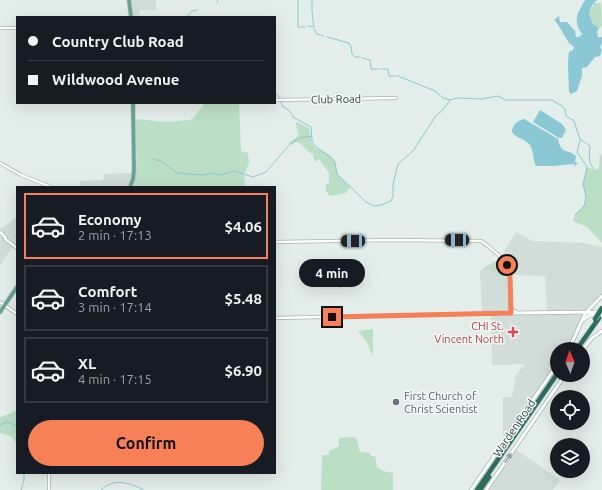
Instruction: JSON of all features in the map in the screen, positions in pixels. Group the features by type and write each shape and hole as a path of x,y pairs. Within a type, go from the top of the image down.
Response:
{"highway":[{"path":"581,342 600,315 602,308"},
{"path":"505,448 552,382"},
{"path":"476,490 483,487 553,382"},
{"path":"483,487 524,414"}],"main road":[{"path":"129,0 131,16"},
{"path":"130,186 134,170 133,104"},
{"path":"0,312 16,288"},
{"path":"574,338 586,313 602,296"},
{"path":"591,313 590,311 592,305"},
{"path":"510,306 514,311 519,313"},
{"path":"576,312 581,315 582,319"},
{"path":"511,313 576,312 600,315"},
{"path":"572,342 586,317 590,315 600,315"},
{"path":"589,342 592,338 602,332"},
{"name":"Warden Road","path":"471,490 550,376"},
{"path":"483,487 560,382"}],"street":[{"path":"0,28 16,28"},
{"name":"Club Road","path":"278,100 396,98"},
{"path":"0,162 21,175 48,186"},
{"path":"0,232 6,238 5,239 16,247"},
{"path":"276,242 391,240 481,241 499,255 507,265 510,275 511,313 276,318"},
{"path":"0,302 16,313"},
{"path":"48,490 49,474"}],"shaded area":[{"path":"129,0 156,0 156,10 140,10 139,16 131,16"},
{"path":"132,173 131,181 128,186 80,186 80,181 103,180 104,174"},
{"path":"16,217 16,247 13,246 0,265 0,229"},
{"path":"516,232 532,241 583,243 602,247 602,295 588,309 572,342 550,342 550,374 503,442 503,397 512,397 516,375 525,364 492,365 491,315 574,313 547,312 545,276 510,275 502,255"},
{"path":"500,259 505,264 508,272 508,309 507,311 482,312 480,271"},
{"path":"515,449 550,473 550,478 557,478 560,480 553,490 486,490"}],"green space":[{"path":"594,3 601,3 602,26 599,28 593,24 589,14"},
{"path":"204,104 239,104 241,151 248,153 249,163 244,174 245,186 132,186 136,173 135,119 166,122 190,120"},
{"path":"295,121 309,128 311,142 315,148 324,152 335,162 337,174 350,187 346,193 330,196 326,191 326,184 329,183 329,173 319,159 316,162 313,154 299,143 296,142 292,145 289,143 299,134"},
{"path":"600,153 602,157 602,243 587,227 573,221 575,215 584,206 586,197 583,184 587,167 595,170 599,168"},
{"path":"499,259 506,269 506,276 496,275 498,272 493,272 490,269 482,269"},
{"path":"339,264 353,264 353,283 345,283 345,286 342,287 342,285 341,288 338,288"},
{"path":"373,329 373,357 367,342 358,331"},
{"path":"16,410 16,443 11,436 0,433 0,417"},
{"path":"356,437 360,452 370,453 371,456 375,456 377,467 383,471 393,473 393,490 321,490 322,455 329,455 329,451 339,446 339,438"}],"water":[{"path":"585,0 597,0 592,5 589,14 593,24 599,28 597,32 598,37 602,37 600,47 602,50 600,56 595,57 587,67 582,68 582,76 577,91 571,94 569,92 568,63 569,52 573,50 574,47 569,43 554,20 559,16 560,22 567,22 575,31 576,37 579,37 582,34 577,24 577,16"},
{"path":"540,110 562,124 566,130 562,138 559,138 533,122"},
{"path":"524,119 558,139 559,144 563,149 576,156 575,162 578,163 574,166 574,164 536,166 530,145 512,132 516,123"}],"waterway":[{"path":"298,0 298,27 305,27"},
{"path":"308,26 314,27 312,0"},
{"path":"188,16 192,11 197,10"},
{"path":"314,29 317,34 324,36"},
{"path":"327,37 349,43 352,54 355,57 360,57"},
{"path":"362,58 370,60 371,69 378,69"},
{"path":"380,69 388,69 389,76 396,76"},
{"path":"398,76 435,91 443,98 450,100"},
{"path":"276,94 283,107 289,110 293,117 311,127 312,141 316,147 331,157 335,162 337,174 366,202 374,206 391,201 398,164 413,151 435,117 443,110 450,100 457,98 482,99 498,96 505,100 552,100 565,109 566,116 574,121 580,139 590,146 590,162 595,170"},
{"path":"291,143 300,138 312,136"},
{"path":"575,215 584,206 586,197 583,184 587,167 577,152 580,140"},
{"path":"153,159 161,161 177,173 203,175 211,173 219,175 235,171 253,177 266,172 290,144"},
{"path":"0,425 7,422 16,426"},
{"path":"21,490 24,474"},
{"path":"101,490 106,486 117,482 128,483 144,490"}],"place":[{"name":"CHI St. Vincent North","path":"513,332"},
{"name":"First Church of Christ Scientist","path":"396,402"}],"route":[{"path":"332,317 511,313 510,275 507,265"}]}
